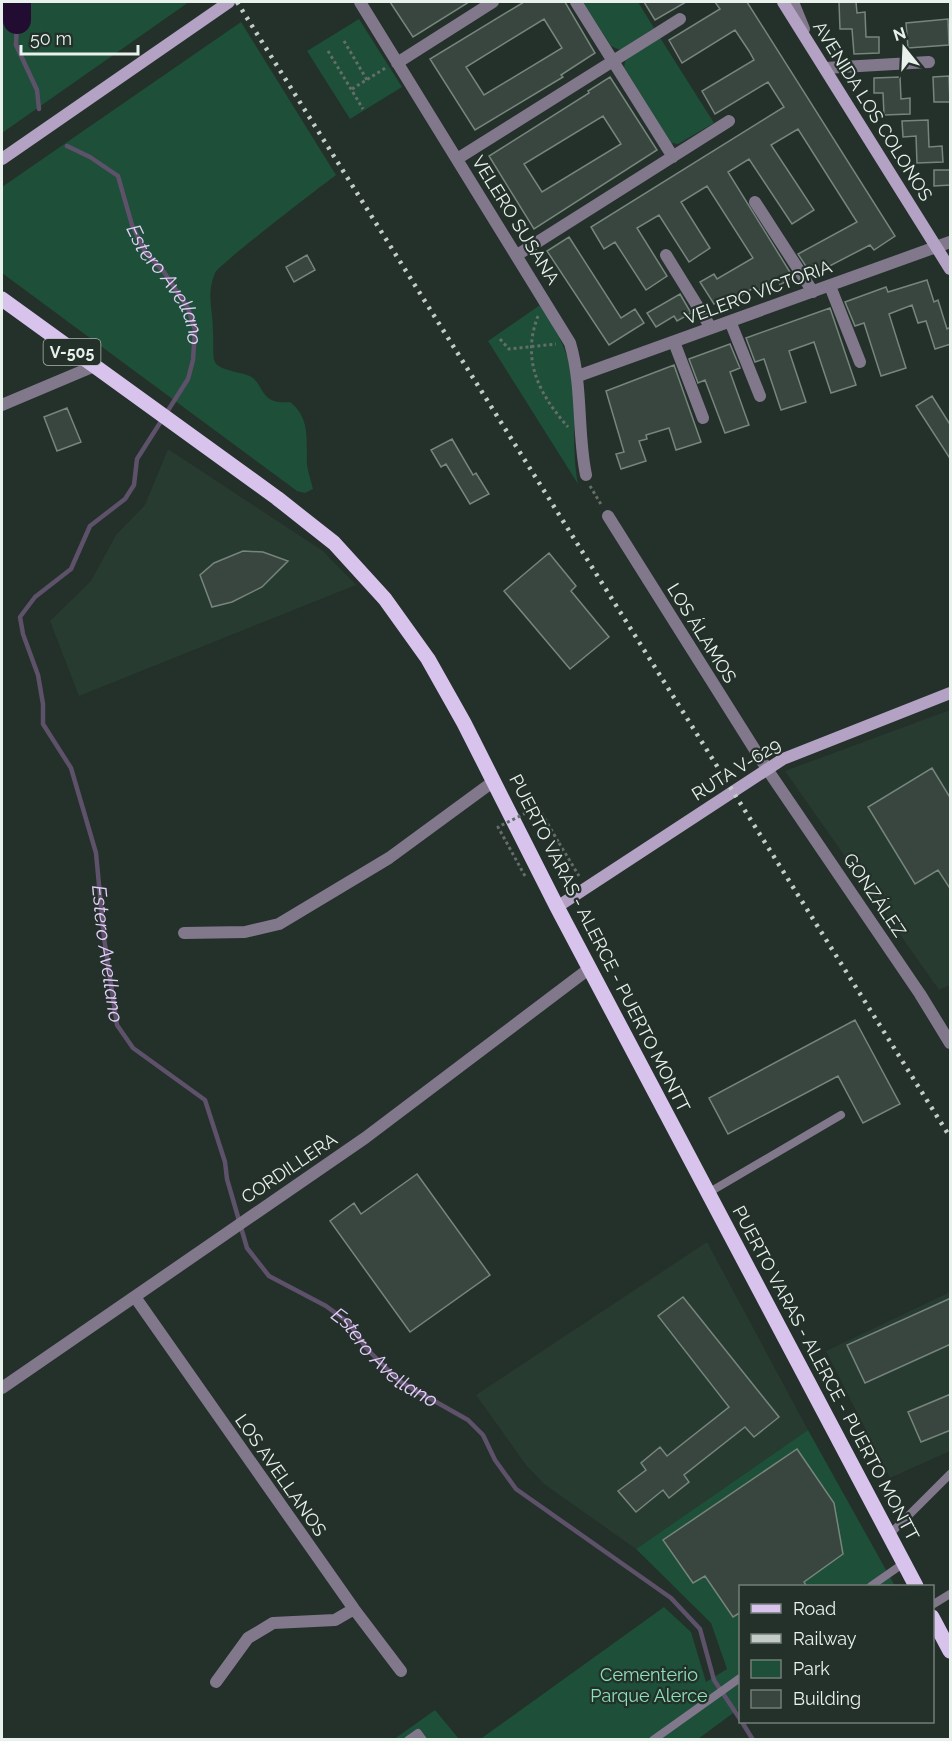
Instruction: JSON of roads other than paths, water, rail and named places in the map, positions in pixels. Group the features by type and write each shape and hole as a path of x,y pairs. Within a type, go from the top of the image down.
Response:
{"main road":[{"name":"V-505","path":"2,299 92,367"},
{"name":"PUERTO VARAS - ALERCE - PUERTO MONTT","path":"92,367 277,498 334,543 385,598 428,659 915,1585"},
{"path":"934,1619 951,1651"}],"street":[{"path":"2,159 229,2"},
{"name":"VELERO SUSANA","path":"360,2 570,343 578,376 586,476"},
{"path":"396,62 493,2"},
{"path":"576,2 673,157"},
{"name":"AVENIDA LOS COLONOS","path":"783,2 951,270"},
{"path":"793,2 812,47"},
{"path":"457,159 680,19"},
{"path":"825,68 929,62"},
{"path":"517,255 729,121"},
{"path":"756,202 813,292"},
{"name":"VELERO VICTORIA","path":"578,376 951,242"},
{"path":"666,255 711,328"},
{"path":"830,286 860,362"},
{"path":"730,321 760,396"},
{"path":"674,342 703,418"},
{"path":"2,405 92,367"},
{"name":"LOS ÁLAMOS","path":"608,516 766,769"},
{"name":"RUTA V-629","path":"557,907 766,769 797,752 951,693"},
{"name":"GONZÁLEZ","path":"766,769 920,993 951,1043"},
{"path":"184,933 230,933 279,924 389,858 494,781"},
{"name":"CORDILLERA","path":"2,1388 365,1138 590,968"},
{"name":"LOS AVELLANOS","path":"135,1297 354,1609 401,1671"},
{"path":"216,1682 248,1638 273,1623 335,1620 354,1609"}],"lane":[{"path":"708,1193 841,1115"},
{"path":"889,1535 951,1474"},
{"path":"874,1585 904,1563"},
{"path":"934,1604 951,1594"},
{"path":"653,1740 739,1679"},
{"path":"408,1740 418,1733 423,1740"}],"waterway":[{"name":"Estero Avellano","path":"17,2 17,20"},
{"path":"17,20 16,45 37,90 39,109"},
{"name":"Estero Avellano","path":"67,146 90,157 118,176 132,225 145,252 164,272 188,308 195,330 193,360 188,379 137,459 134,485 125,499 90,526 71,569 35,597 20,617 23,634 38,675 43,704 43,724 71,768 96,853 104,938 117,1025 133,1048 205,1100 225,1162 227,1179 247,1248 269,1276 326,1306 349,1323 366,1348 399,1381 468,1420 483,1435 495,1460 516,1489 671,1598 700,1629 714,1680 739,1718"},
{"name":"Estero Avellano","path":"743,1723 753,1740"}],"railway":[{"path":"237,2 950,1137"}],"park label":[{"name":"Cementerio Parque Alerce","path":"649,1684"}]}
